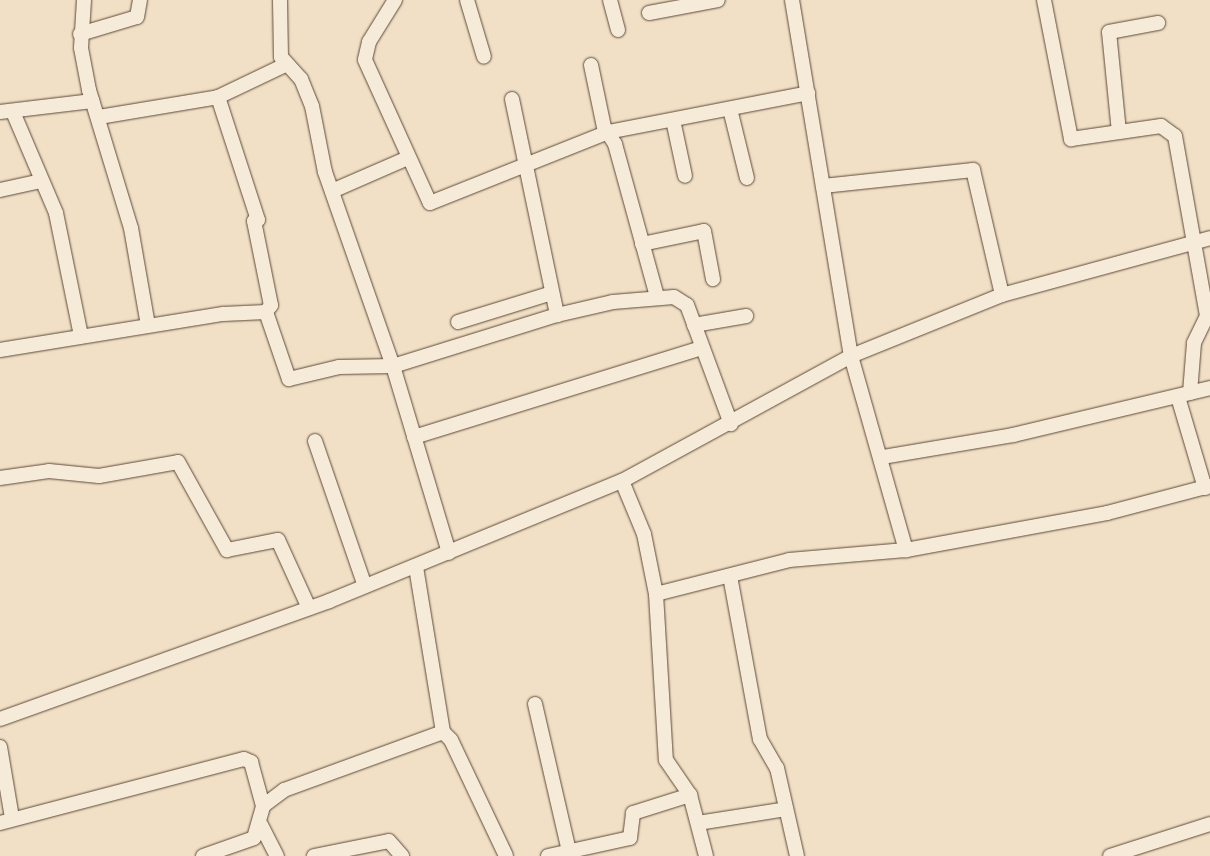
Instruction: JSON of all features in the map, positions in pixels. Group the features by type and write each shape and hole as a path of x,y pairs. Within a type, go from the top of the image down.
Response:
{"street":[{"path":"84,0 80,34 92,101 99,117 131,228 148,324"},
{"path":"80,34 137,17 140,0"},
{"path":"280,0 280,46 285,65 307,92 332,191 393,366 449,553"},
{"path":"395,0 369,42 366,60 408,158 430,203 524,169 608,132 808,93"},
{"path":"467,0 484,57"},
{"path":"610,0 618,30"},
{"path":"648,13 718,0"},
{"path":"792,0 851,356 883,457 906,550"},
{"path":"656,594 789,560 906,550 1107,514 1208,487 1184,395 1194,343 1207,318 1196,241 1172,132 1161,126 1071,139 1044,0"},
{"path":"1119,132 1109,32 1158,23"},
{"path":"99,117 218,97 285,65"},
{"path":"591,65 608,132 657,297"},
{"path":"0,350 148,324 266,312 271,305 254,221 258,220 218,97"},
{"path":"512,99 524,169 557,315"},
{"path":"81,336 56,213 6,112 92,101"},
{"path":"730,109 747,178"},
{"path":"673,120 685,176"},
{"path":"332,191 408,158"},
{"path":"823,186 970,168 976,176 985,238 1002,295"},
{"path":"0,190 41,181"},
{"path":"642,244 704,231 713,279"},
{"path":"0,719 309,608 416,567 622,482 732,424 851,356 1002,295 1210,238"},
{"path":"458,322 552,293"},
{"path":"266,312 289,379 339,367 393,366 557,315 657,297 684,301 732,424"},
{"path":"694,325 746,316"},
{"path":"414,437 702,348"},
{"path":"883,457 1013,435 1210,388"},
{"path":"315,441 366,586"},
{"path":"0,478 49,470 99,476 178,462 227,550 278,540 309,608"},
{"path":"622,482 644,534 656,594 664,752 690,795 706,856"},
{"path":"416,567 443,732 451,740 506,856"},
{"path":"730,576 760,739 777,768 797,856"},
{"path":"535,704 569,852"},
{"path":"262,806 273,795 317,776 443,732"},
{"path":"0,747 6,821 244,759 251,762 262,806 261,825 277,856"},
{"path":"548,856 630,838 633,813 690,795"},
{"path":"698,823 786,809"},
{"path":"1110,856 1210,824"},
{"path":"203,856 248,842 261,825"},
{"path":"314,856 389,842 402,856"}]}
